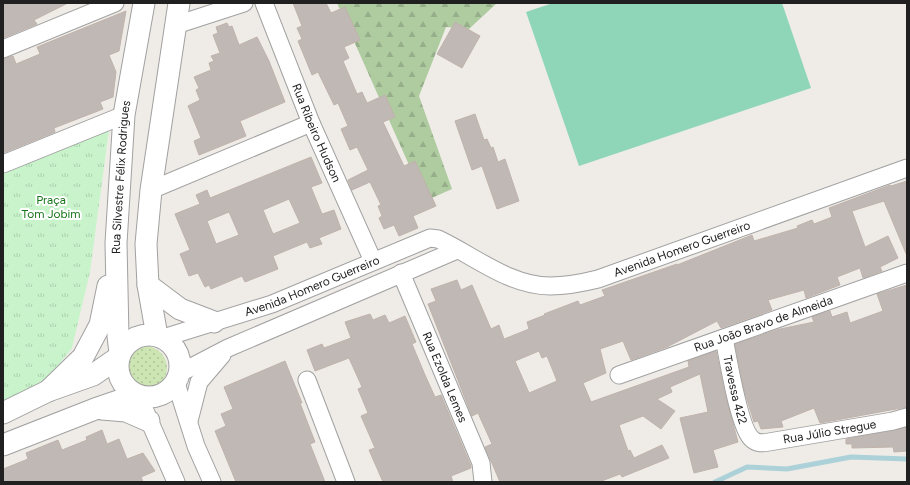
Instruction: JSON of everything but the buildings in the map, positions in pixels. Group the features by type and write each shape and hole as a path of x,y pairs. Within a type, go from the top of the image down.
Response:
{"street":[{"path":"3,49 115,3"},
{"name":"Rua Silvestre Félix Rodrigues","path":"119,355 116,242 124,115 144,3"},
{"path":"160,337 148,285 146,244 151,190 179,3"},
{"path":"176,25 244,3"},
{"name":"Rua Ribeiro Hudson","path":"264,3 311,123 373,261"},
{"path":"3,164 124,115"},
{"path":"151,190 311,123"},
{"name":"Avenida Homero Guerreiro","path":"160,337 272,304 430,238 438,239 526,283 549,286 575,284 598,279 907,168"},
{"path":"48,391 83,357 100,325 116,242"},
{"name":"Avenida Homero Guerreiro","path":"178,378 228,348 458,250"},
{"name":"Rua Ezolda Lemes","path":"401,273 482,463 483,482"},
{"name":"Rua João Bravo de Almeida","path":"619,375 907,273"},
{"path":"148,285 180,309 214,322"},
{"path":"3,412 48,391 93,375 119,355 126,344 135,338 146,335 160,337 171,344 177,353 180,363 178,378 188,421 196,446 212,482"},
{"name":"Travessa 422","path":"724,338 744,426 752,440"},
{"path":"188,421 199,382 228,348"},
{"path":"119,355 118,370 122,383 128,390 137,396 176,482"},
{"path":"3,445 95,409 137,396 156,397 171,389 178,378"},
{"path":"307,380 346,482"},
{"path":"95,409 126,411 149,421"},
{"name":"Rua Júlio Stregue","path":"752,440 760,443 769,442 893,421 907,417"}],"green space":[{"path":"337,3 497,3 469,29 446,27 419,96 452,189 425,201"},
{"path":"553,3 782,3 811,88 579,166 526,12"},
{"name":"Praça Tom Jobim","path":"109,130 90,272 72,348 44,383 3,401 3,174"},
{"path":"145,346 157,350 163,356 167,368 163,380 157,386 145,390 133,386 127,380 123,368 127,356 133,350"}],"waterway":[{"path":"715,482 747,467 787,469 851,457 907,459"}]}
